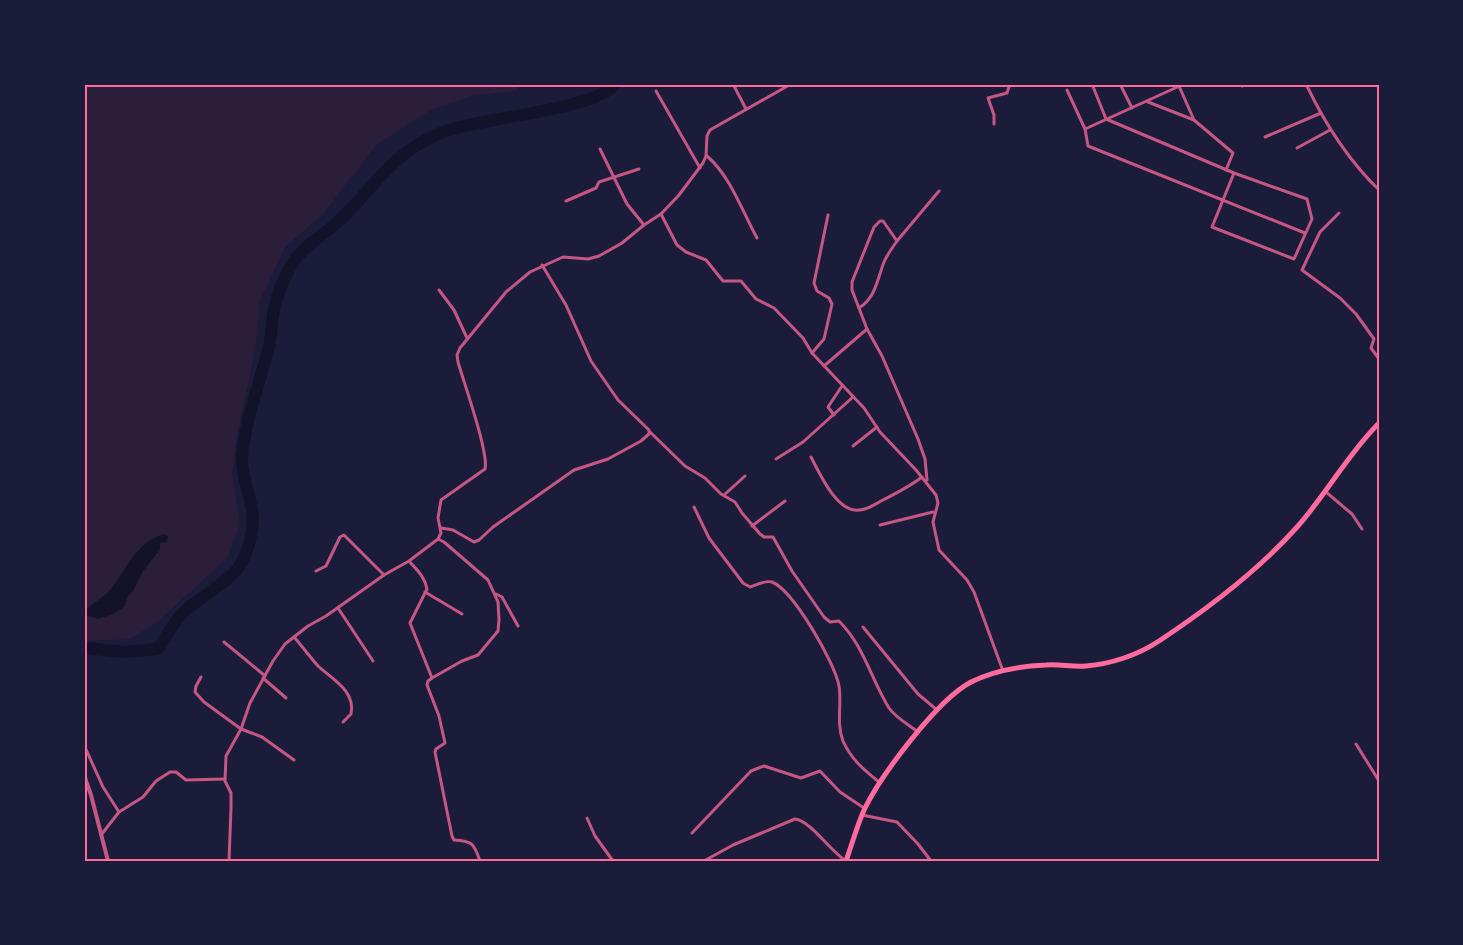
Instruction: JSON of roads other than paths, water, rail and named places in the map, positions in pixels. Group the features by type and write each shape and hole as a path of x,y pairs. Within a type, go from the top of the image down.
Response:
{"main road":[{"path":"846,861 863,812 879,782 918,732 952,697 969,684 1003,671 1045,665 1086,666 1114,661 1157,643 1241,582 1265,561 1299,524 1350,455 1379,423"}],"street":[{"path":"734,84 746,109"},
{"path":"229,861 231,793 225,778 228,752 241,729 250,703 280,649 308,626 409,561 438,539 441,533 438,518 441,500 480,474 486,466 457,355 467,338 514,284 542,265 563,257 588,259 599,256 622,243 661,214 700,168 706,156 707,136 710,130 791,84"},
{"path":"994,124 994,115 988,98 1007,93 1010,84"},
{"path":"1092,84 1106,119 1234,173 1307,199 1312,219 1294,260 1212,227 1234,173"},
{"path":"1120,84 1132,108"},
{"path":"1085,129 1184,84"},
{"path":"1306,84 1330,130 1354,163 1379,190"},
{"path":"1179,86 1194,120"},
{"path":"656,90 700,168"},
{"path":"1068,90 1085,129 1088,146 1305,233"},
{"path":"1146,102 1194,120 1233,153 1227,170"},
{"path":"1265,137 1321,112"},
{"path":"1297,148 1330,130"},
{"path":"600,149 627,204 644,225"},
{"path":"706,156 719,169 757,238"},
{"path":"566,201 597,188 598,183 639,169"},
{"path":"859,308 870,300 884,262 897,241 939,191"},
{"path":"1339,213 1320,232 1302,270 1340,298 1356,314 1374,339 1371,348 1379,359"},
{"path":"661,214 674,242 680,248 706,260 723,281 742,282 756,299 779,313 927,482 938,498 933,522 939,550 970,585 1003,671"},
{"path":"812,353 824,339 832,304 829,298 818,291 814,283 828,215"},
{"path":"897,241 883,221 874,226 852,282 867,328 918,439 925,459 927,482"},
{"path":"542,265 566,305 591,362 618,400 685,466 705,478 735,502 752,526 764,537 773,537 792,571 824,617 830,622 839,621 853,637 863,652 889,708 897,717 918,732"},
{"path":"439,290 454,310 467,338"},
{"path":"824,366 867,328"},
{"path":"834,415 828,407 842,386"},
{"path":"776,459 803,442 853,397"},
{"path":"853,446 877,427"},
{"path":"441,528 453,530 474,542 479,540 493,527 542,494 560,478 574,470 608,459 641,441 650,432"},
{"path":"811,457 838,501 845,507 856,511 868,508 898,493 922,477"},
{"path":"724,495 745,476"},
{"path":"1324,490 1352,514 1362,529"},
{"path":"752,526 785,501"},
{"path":"694,507 709,538 743,583 750,587 766,581 778,586 796,606 820,641 835,669 839,688 839,724 842,739 857,764 879,782"},
{"path":"880,525 934,512"},
{"path":"316,571 326,566 340,537 344,535 384,575"},
{"path":"438,539 488,580 500,610 498,632 487,647 478,655 462,661 428,681 445,743 436,749 435,753 452,836 455,840 468,841 476,848 479,859"},
{"path":"409,561 425,582 427,589 410,623 432,678"},
{"path":"425,592 462,614"},
{"path":"495,594 502,597 518,626"},
{"path":"338,608 373,661"},
{"path":"863,627 918,694 938,711"},
{"path":"294,637 319,666 340,685 351,700 351,714 343,722"},
{"path":"224,642 286,698"},
{"path":"201,677 195,692 198,696 241,729 262,737 294,760"},
{"path":"1356,744 1379,781"},
{"path":"84,745 103,787 119,812"},
{"path":"692,833 751,771 764,766 801,778 820,771 863,812 897,822 931,861"},
{"path":"101,835 119,812 143,797 156,781 170,772 176,772 186,780 225,778"},
{"path":"84,775 108,861"},
{"path":"587,818 592,830 613,861"},
{"path":"704,861 733,845 795,819 811,827 835,854 846,861"}],"waterway":[{"path":"84,648 124,652 158,649 181,615 223,583 242,562 249,544 253,523 242,463 246,429 269,347 277,297 289,269 302,251 338,222 388,168 412,148 426,140 460,127 585,100 604,93 615,84"}]}
